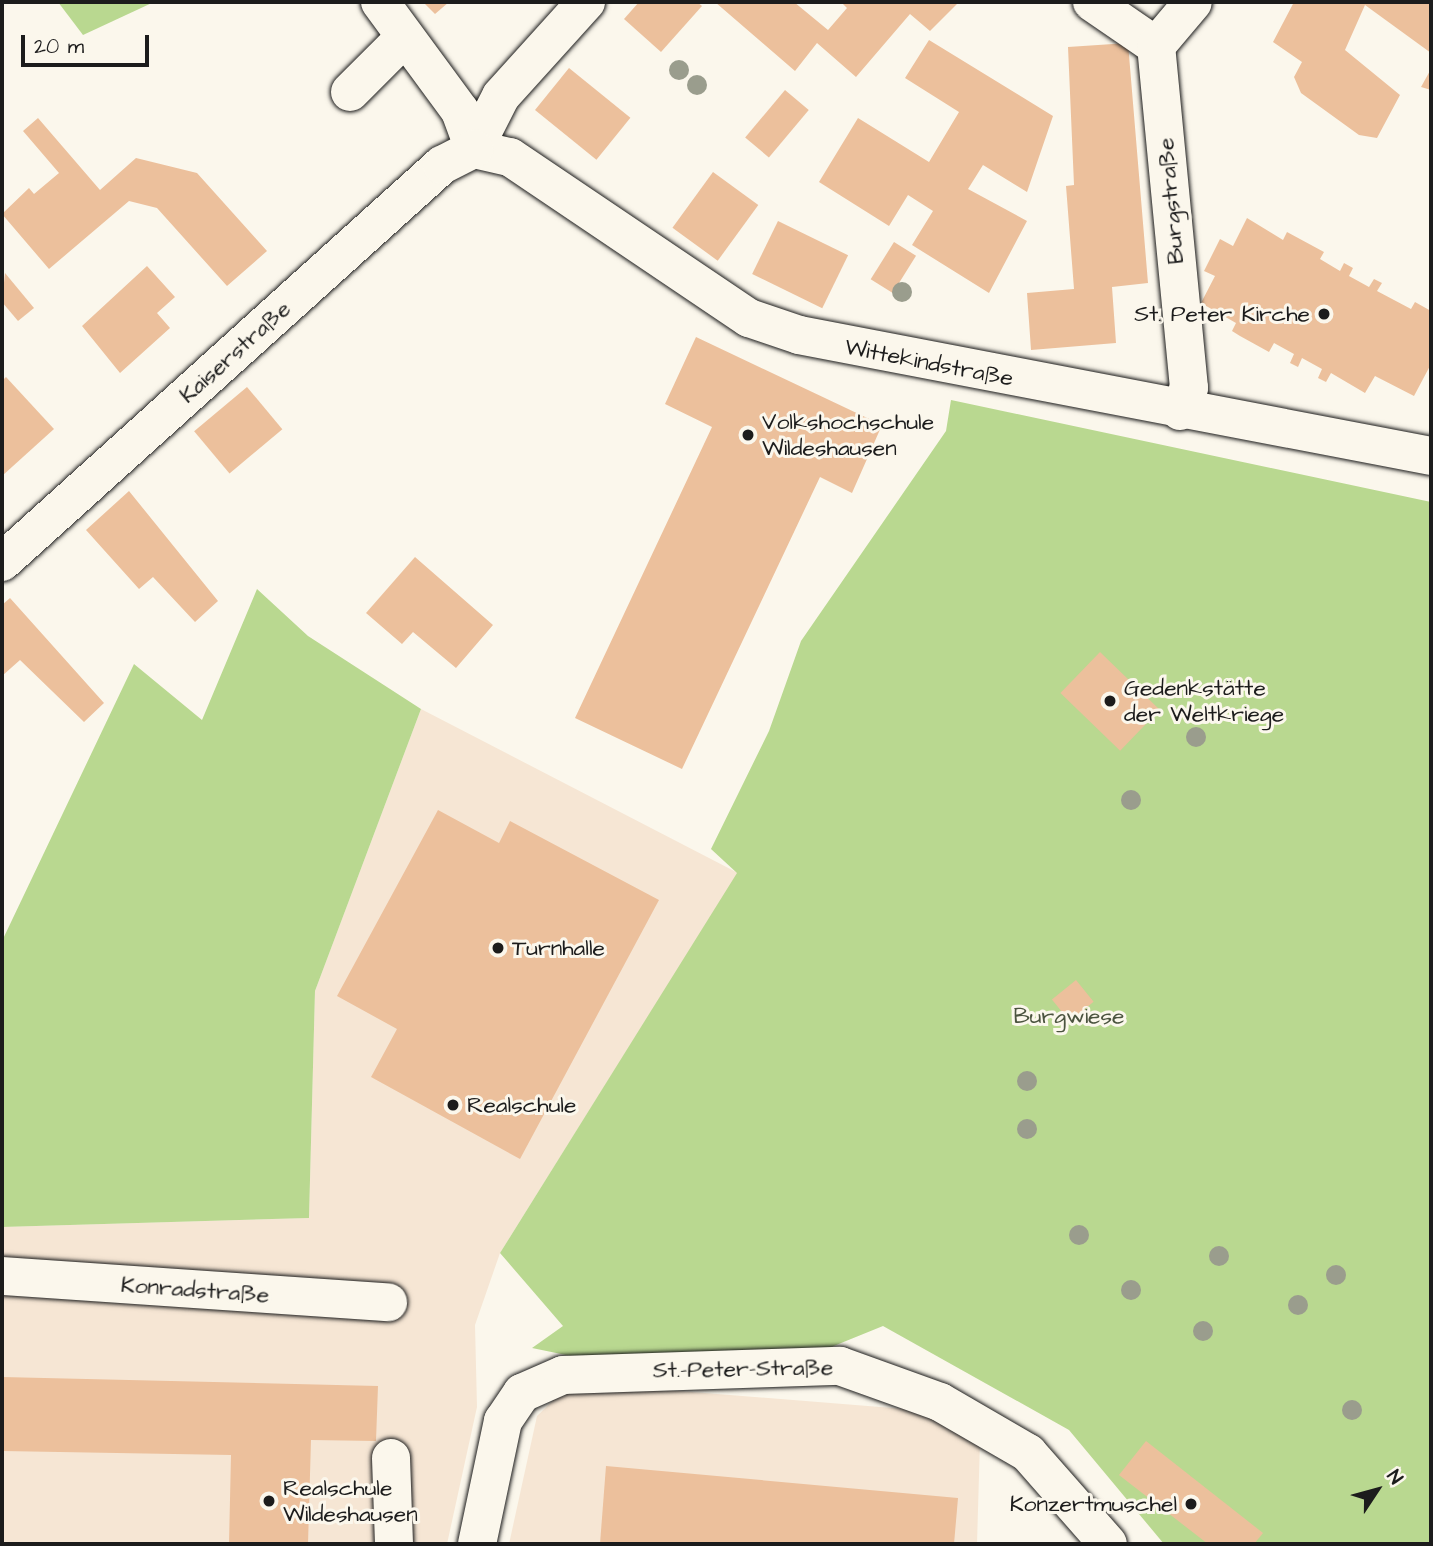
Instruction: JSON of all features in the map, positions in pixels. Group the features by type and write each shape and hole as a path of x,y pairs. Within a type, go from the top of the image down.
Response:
{"street":[{"path":"380,2 460,111 474,149"},
{"path":"474,149 501,96 586,2"},
{"path":"1092,2 1156,46 1193,2"},
{"path":"350,92 405,37"},
{"name":"Burgstraße","path":"1156,46 1189,388 1180,411"},
{"name":"Wittekindstraße","path":"474,149 510,157 749,318 848,348 1431,456"},
{"name":"Kaiserstraße","path":"2,562 442,166 474,149"},
{"name":"Konradstraße","path":"2,1276 388,1302"},
{"name":"St.-Peter-Straße","path":"477,1544 502,1421 522,1393 563,1375 841,1366 940,1402 1028,1453 1108,1544"},
{"path":"391,1458 394,1544"}],"shaded area":[{"name":"Realschule","path":"421,709 738,873 500,1253 475,1325 477,1407 447,1544 2,1544 2,1227 309,1218 315,991"},
{"path":"642,1388 930,1411 980,1441 977,1544 509,1544 537,1416 565,1389"}],"green space":[{"path":"58,2 154,2 83,35"},
{"name":"Burgwiese","path":"951,400 1431,502 1431,1544 1164,1544 1069,1430 883,1326 814,1354 605,1363 532,1348 563,1326 500,1253 737,873 711,849 769,731 801,641 946,431"},
{"path":"257,589 308,636 421,709 315,991 309,1218 2,1227 2,941 134,664 202,720"}],"building":[{"path":"423,2 449,2 435,14"},
{"path":"639,2 697,2 702,6 661,52 624,19"},
{"path":"715,2 794,2 828,30 847,8 841,2 959,2 930,31 910,14 856,77 817,43 795,71"},
{"path":"1294,2 1431,2 1431,53 1365,5 1345,50 1400,95 1377,138 1359,135 1301,93 1294,77 1302,62 1273,42"},
{"path":"929,40 1053,116 1027,192 983,165 968,189 1027,221 989,293 912,245 933,211 908,195 889,226 819,182 858,118 929,162 959,112 905,78"},
{"path":"1128,43 1148,283 1112,287 1116,343 1031,350 1027,293 1074,289 1066,186 1074,185 1068,47"},
{"path":"569,68 630,118 596,160 535,110"},
{"path":"1431,69 1431,90 1421,87"},
{"path":"785,90 809,110 769,157 745,137"},
{"path":"38,118 100,190 136,158 197,173 267,251 227,286 157,208 129,201 49,269 2,214 29,188 34,194 59,173 23,131"},
{"path":"713,172 758,205 718,261 672,228"},
{"path":"1247,218 1283,240 1287,232 1324,252 1320,259 1340,271 1344,263 1353,268 1349,276 1369,287 1374,279 1382,283 1377,291 1411,309 1415,302 1431,311 1431,364 1414,396 1375,376 1365,393 1331,373 1326,382 1318,378 1322,369 1302,358 1298,367 1290,363 1294,354 1274,343 1269,352 1232,331 1236,323 1201,303 1215,276 1204,271 1220,239 1233,246"},
{"path":"778,221 848,255 822,308 752,274"},
{"path":"894,242 916,256 893,293 871,279"},
{"path":"147,266 175,297 157,313 170,328 120,373 82,326"},
{"path":"5,273 34,308 18,321 2,302"},
{"path":"696,337 882,425 852,493 820,477 682,769 575,718 712,427 665,404"},
{"path":"6,377 54,429 2,476 2,381"},
{"path":"247,387 282,429 229,473 194,431"},
{"path":"129,491 218,601 195,622 153,577 139,589 86,530"},
{"path":"415,557 493,625 456,668 413,632 402,644 366,613"},
{"path":"10,598 104,703 84,722 20,660 2,676 2,605"},
{"name":"Gedenkstätte der Weltkriege","path":"1100,652 1160,710 1120,751 1060,693"},
{"name":"Turnhalle","path":"438,810 499,843 510,821 659,900 520,1159 371,1077 397,1029 337,996"},
{"path":"1076,980 1094,1002 1070,1021 1052,1000"},
{"name":"Realschule Wildeshausen","path":"2,1377 378,1386 376,1441 311,1440 308,1544 229,1544 231,1455 2,1451"},
{"name":"Konzertmuschel","path":"1146,1441 1263,1533 1254,1544 1208,1544 1119,1475"},
{"path":"606,1466 958,1498 954,1544 600,1544"}],"place":[{"name":"St. Peter Kirche","path":"1324,314"},
{"name":"Volkshochschule Wildeshausen","path":"748,435"},
{"name":"Gedenkstätte der Weltkriege","path":"1110,701"},
{"name":"Turnhalle","path":"498,948"},
{"name":"Realschule","path":"453,1105"},
{"name":"Realschule Wildeshausen","path":"269,1501"},
{"name":"Konzertmuschel","path":"1191,1504"}]}
